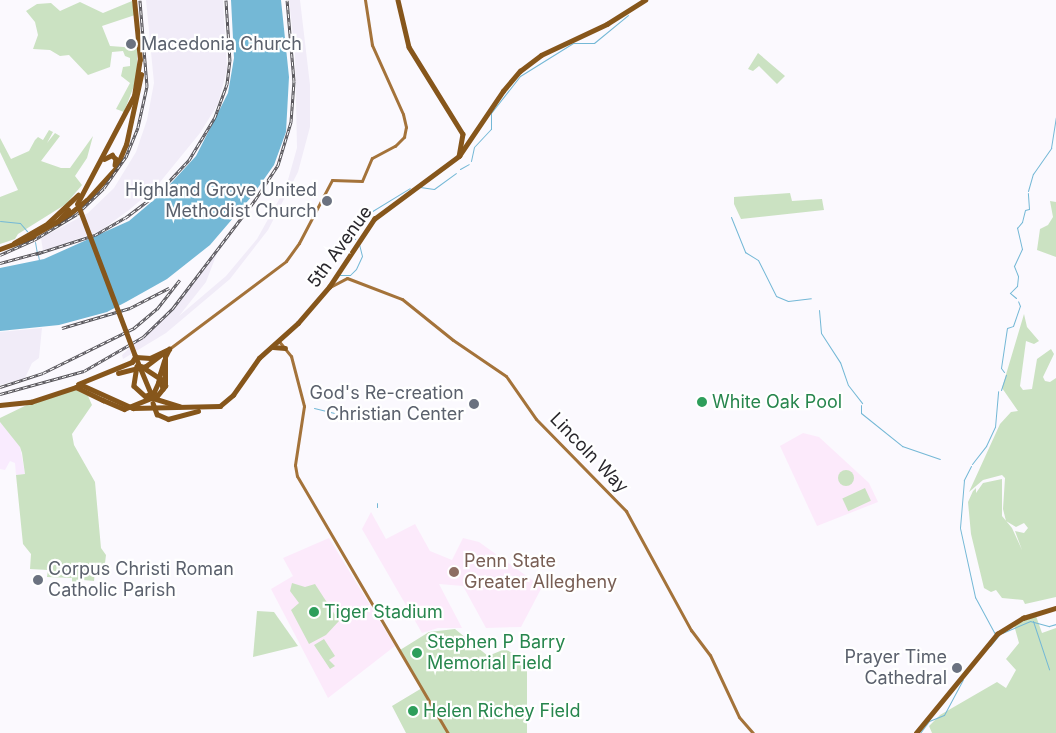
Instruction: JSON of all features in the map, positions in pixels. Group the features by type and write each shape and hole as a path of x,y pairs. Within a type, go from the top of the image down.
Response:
{"main road":[{"path":"0,249 30,238 55,225 99,188 116,168 126,145 141,75 142,63 136,0"},
{"path":"136,0 140,53 134,96 83,188 77,205 157,414 168,419 220,406"},
{"path":"82,383 146,366 160,359 169,349 286,261 299,243 332,180 356,183 366,178 368,162 375,155 399,143 406,126 372,45 365,0"},
{"path":"398,0 410,47 463,134 458,156"},
{"name":"5th Avenue","path":"220,406 232,395 269,349 329,287 374,219 458,156 502,91 530,62 617,19 645,0"},
{"path":"30,238 58,221 68,210 77,205 128,117 141,75"},
{"path":"104,159 121,152 126,145"},
{"path":"0,249 72,210 96,190 116,165 112,156"},
{"path":"34,232 63,211 83,188"},
{"name":"Lincoln Way","path":"329,287 347,278 402,299 453,340 506,376 536,418 626,511 691,630 710,655 739,717 753,733"},
{"path":"278,340 292,360 304,410 295,468 332,536 448,733"},
{"path":"269,349 278,345 285,348"},
{"path":"135,356 150,358 169,349"},
{"path":"157,394 160,374 169,349"},
{"path":"0,405 31,402 132,362 135,356"},
{"path":"72,387 85,390 124,409 157,394 166,383 165,357"},
{"path":"138,364 161,379 157,394"},
{"path":"138,364 134,388 145,396 157,394"},
{"path":"138,364 154,400 195,409"},
{"path":"72,387 87,386 133,408 195,409 220,406"},
{"path":"916,733 996,634 1023,618 1056,608"}],"shaded area":[{"path":"146,0 223,0 227,69 218,104 200,133 156,187 129,210 100,231 43,251 41,238 88,213 114,188 136,152 147,120 154,83"},
{"path":"289,0 300,0 310,85 310,127 298,172 268,230 230,279 166,333 123,359 122,355 175,305 219,248 206,282 179,316 226,276 257,239 286,187 297,148 295,53"},
{"path":"42,328 39,358 32,363 25,378 0,385 0,332"},
{"path":"0,422 20,446 25,474 16,475 15,463 10,461 5,470 0,469"},
{"path":"803,433 819,437 869,483 878,502 817,526 780,446"},
{"name":"Penn State Greater Allegheny","path":"371,512 386,539 415,524 430,551 452,560 463,538 479,542 542,587 521,627 486,628 463,586 439,584 462,628 438,628 422,633 362,529"},
{"path":"329,538 395,646 328,698 271,589 293,576 283,558"}],"green space":[{"path":"132,1 135,15 102,26 110,46 137,48 137,78 124,112 116,109 130,83 121,76 123,67 130,66 130,58 125,56 123,51 112,52 110,67 88,75 69,55 60,56 50,50 33,49 38,35 35,22 26,11 37,4 51,3 60,11 80,2 103,13"},
{"path":"758,53 785,76 777,84 759,66 753,71 748,69"},
{"path":"49,130 53,132 47,143 55,133 60,136 41,161 61,168 70,168 93,136 87,158 75,176 82,185 66,204 18,234 15,239 0,244 0,197 18,190 0,152 0,138 11,159 29,151 35,140 38,137 43,140"},
{"path":"790,193 792,201 822,199 824,210 741,219 734,204 734,197"},
{"path":"1050,201 1056,202 1056,257 1037,250 1040,229 1048,225 1053,217"},
{"path":"1024,314 1027,327 1039,341 1034,344 1026,341 1020,386 1023,390 1032,389 1037,359 1051,349 1054,354 1043,377 1045,381 1050,382 1056,378 1056,597 1025,604 1023,600 1002,598 996,590 991,592 984,588 971,534 968,502 976,488 976,493 983,483 1002,479 1002,516 1006,521 1003,509 1005,478 1002,475 983,480 969,492 1000,424 1011,412 1018,411 1002,388","holes":["1006,521 1016,527 1024,523 1028,528 1024,533 1015,531 1022,550 1012,528"]},
{"path":"72,388 88,396 92,405 72,434 74,445 95,482 101,548 106,555 104,571 95,572 94,581 83,580 78,589 72,588 72,578 47,577 48,570 30,569 31,554 23,544 16,475 25,474 22,453 20,447 0,422 0,418 33,402"},
{"path":"846,470 852,472 854,478 852,484 846,486 840,484 838,478 840,472"},
{"path":"865,488 871,501 848,511 842,499"},
{"name":"Tiger Stadium","path":"292,583 305,587 315,584 339,621 326,635 309,644 291,610 299,603 290,591"},
{"path":"257,611 274,612 298,646 253,657"},
{"path":"1036,616 1042,633 1056,628 1056,733 932,733 929,726 940,715 997,682 1006,688 1016,670 1006,659 1019,643 1014,625"},
{"path":"455,629 488,656 505,649 527,661 527,733 406,733 392,706 422,688 400,650 429,632"},
{"path":"324,639 335,656 329,660 335,666 330,669 314,645"}],"water":[{"path":"231,0 281,0 289,77 286,132 274,165 252,196 210,245 167,279 107,312 59,325 0,331 0,268 44,259 129,221 162,193 196,156 228,93 234,58"}],"waterway":[{"path":"471,161 474,147 491,129 491,113 520,76 573,43 594,43 628,15"},
{"path":"1056,63 1056,84"},
{"path":"1028,191 1033,174 1051,148 1056,117"},
{"path":"460,169 469,164"},
{"path":"420,187 434,189 456,173"},
{"path":"355,239 356,221 410,188"},
{"path":"1016,298 1010,293 1017,286 1018,276 1014,266 1022,249 1017,228 1022,222 1025,210 1029,209 1028,193"},
{"path":"731,217 745,252 758,260 776,296 788,301 811,298"},
{"path":"0,221 20,223 27,231"},
{"path":"35,242 37,253"},
{"path":"340,275 350,275 356,269 362,256 359,244"},
{"path":"38,255 39,260"},
{"path":"1004,372 1001,368 1007,328 1013,326 1020,306 1018,301"},
{"path":"819,310 821,333 840,362 848,385 862,403"},
{"path":"1001,390 1006,375"},
{"path":"972,464 986,446 995,427 998,391"},
{"path":"861,405 861,413 902,446 940,459"},
{"path":"314,408 334,413"},
{"path":"971,466 964,480 960,528 975,597 995,634"},
{"path":"1002,633 1030,621 1049,626 1056,624"},
{"path":"1033,621 1049,669"},
{"path":"990,646 999,635"},
{"path":"920,733 929,721 944,715 963,680"}],"railway":[{"path":"0,255 34,240 77,214 104,188 126,157 138,127 147,86 140,0"},
{"path":"36,254 95,235 125,218 156,195 189,160 215,117 227,84 230,61 226,0"},
{"path":"0,394 84,371 143,337 173,308 255,200 278,165 291,122 294,81 287,0"},
{"path":"0,263 41,252"},
{"path":"0,387 43,373 134,328 157,309 180,280"},
{"path":"62,328 130,308 169,288"}],"place":[{"name":"Macedonia Church","path":"131,44"},
{"name":"Highland Grove United Methodist Church","path":"327,201"},
{"name":"White Oak Pool","path":"702,402"},
{"name":"God's Re-creation Christian Center","path":"474,404"},
{"name":"Penn State Greater Allegheny","path":"454,572"},
{"name":"Corpus Christi Roman Catholic Parish","path":"38,580"},
{"name":"Tiger Stadium","path":"314,612"},
{"name":"Stephen P Barry Memorial Field","path":"417,653"},
{"name":"Prayer Time Cathedral","path":"957,668"},
{"name":"Helen Richey Field","path":"413,711"}]}
